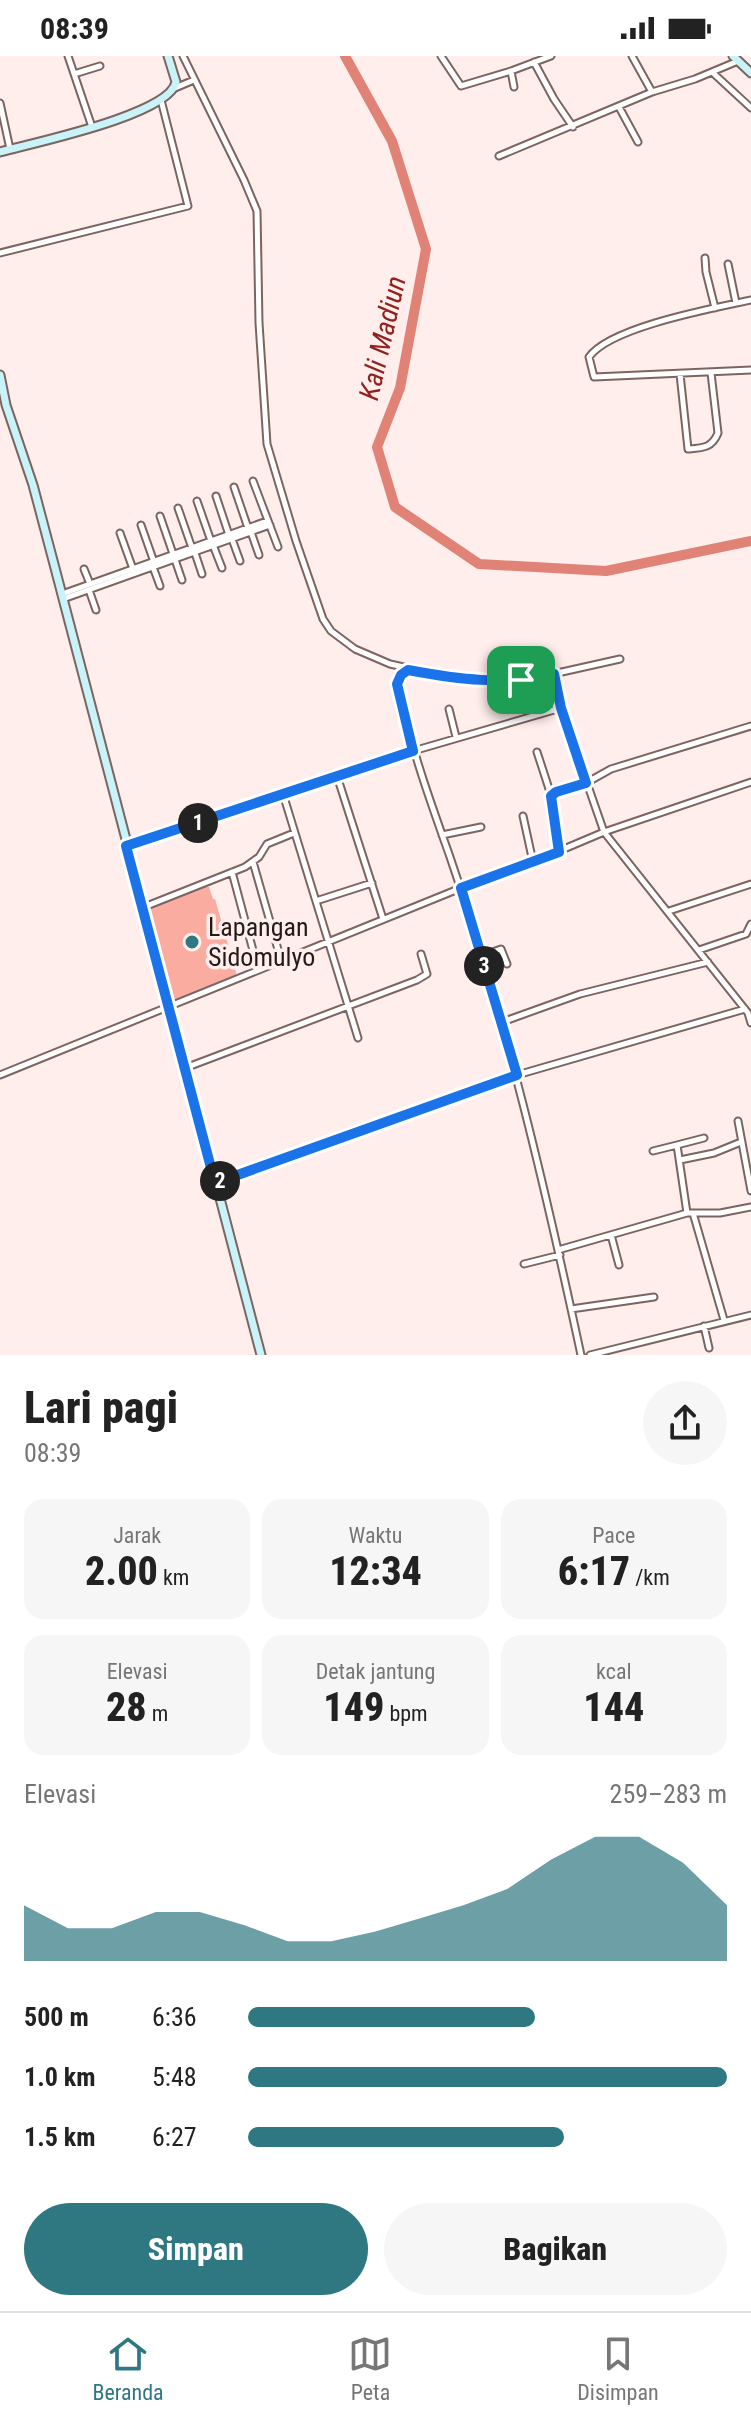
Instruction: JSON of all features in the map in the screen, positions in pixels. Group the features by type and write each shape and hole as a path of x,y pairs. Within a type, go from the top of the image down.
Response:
{"main road":[{"path":"0,152 92,128 161,100 175,88 176,82 168,56"},
{"path":"735,58 749,69"},
{"path":"0,375 3,405 33,485 261,1355"}],"street":[{"path":"68,56 92,128"},
{"path":"183,56 257,211 259,323 267,444 296,541 323,619 331,631 355,649 408,670 478,681 512,681 620,659"},
{"path":"441,56 461,86 551,56"},
{"path":"632,56 652,92"},
{"path":"499,156 652,92 712,72 735,58"},
{"path":"534,62 573,127"},
{"path":"74,74 100,66"},
{"path":"511,71 514,87"},
{"path":"712,72 751,108"},
{"path":"175,88 194,80"},
{"path":"0,253 188,206 161,100"},
{"path":"0,103 10,149"},
{"path":"619,107 638,142"},
{"path":"705,258 715,308"},
{"path":"728,264 736,303"},
{"path":"751,300 653,323 601,346 589,357 594,377 751,370"},
{"path":"680,374 688,449 708,447 718,433 711,373"},
{"path":"253,481 278,547"},
{"path":"234,487 259,555"},
{"path":"216,496 240,561"},
{"path":"197,501 222,568"},
{"path":"178,508 202,574"},
{"path":"160,516 171,558 182,580"},
{"path":"62,596 268,523"},
{"path":"141,525 160,586"},
{"path":"120,533 133,569"},
{"path":"90,587 153,564"},
{"path":"84,569 96,610"},
{"path":"408,670 401,675 397,684 413,751 461,888 517,1075 581,1355"},
{"path":"554,674 561,708 604,832 745,1009 751,1023"},
{"path":"126,846 456,737 561,708"},
{"path":"449,709 456,737"},
{"path":"551,796 586,783 611,769 751,726"},
{"path":"537,752 551,796 559,852"},
{"path":"337,776 383,919"},
{"path":"0,1075 604,832 751,782"},
{"path":"283,794 358,1038"},
{"path":"523,816 533,862"},
{"path":"442,835 481,827"},
{"path":"143,907 253,862 267,844 294,833"},
{"path":"253,862 281,960"},
{"path":"232,872 258,969"},
{"path":"316,901 372,883"},
{"path":"669,911 751,884"},
{"path":"699,950 746,934 751,924"},
{"path":"481,956 501,949 507,964"},
{"path":"184,1069 427,975 421,954"},
{"path":"502,1022 580,994 708,962"},
{"path":"215,1183 517,1075 745,1009"},
{"path":"738,1121 751,1191"},
{"path":"653,1151 704,1138"},
{"path":"680,1160 714,1153 741,1142"},
{"path":"677,1145 690,1213 724,1320"},
{"path":"524,1264 690,1213 720,1213 751,1207"},
{"path":"611,1235 619,1265"},
{"path":"571,1309 654,1297"},
{"path":"590,1355 751,1315"},
{"path":"704,1326 709,1348"}],"shaded area":[{"name":"Lapangan Sidomulyo","path":"205,883 215,899 237,976 173,1003 148,907"}],"waterway":[{"name":"Kali Madiun","path":"345,56 392,141 426,249 400,388 377,447 395,507 479,564 606,571 751,541"}],"place":[{"name":"Lapangan Sidomulyo","path":"192,942"}],"route":[{"path":"408,670 462,680 521,680 554,674 561,708 586,783 551,796 559,852 461,888 517,1075 215,1183 126,846 413,751 397,684 401,675 408,670"}]}
